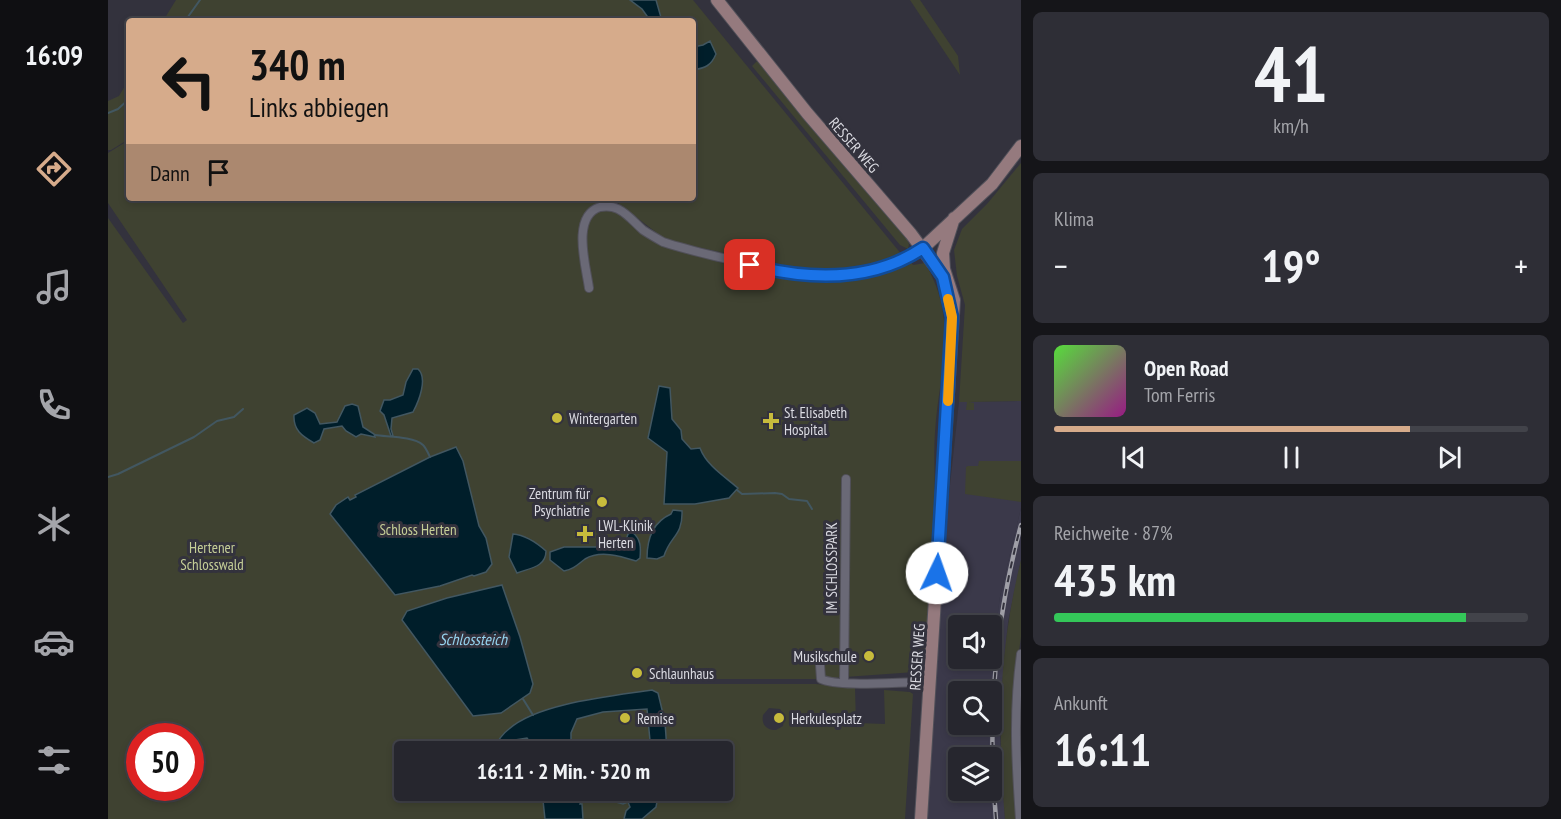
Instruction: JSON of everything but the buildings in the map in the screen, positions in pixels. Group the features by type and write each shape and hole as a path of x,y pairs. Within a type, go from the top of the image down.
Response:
{"main road":[{"name":"RESSER WEG","path":"717,0 807,113 923,248 943,277 952,317"},
{"path":"923,248 992,184 1021,146"},
{"name":"RESSER WEG","path":"921,819 954,300 944,269 943,253 954,218"}],"street":[{"path":"588,288 582,240 583,229 586,218 591,212 603,207 619,209 645,231 663,242 790,274 829,277 859,273 907,258 923,248"},
{"name":"IM SCHLOSSPARK","path":"844,682 846,479"},
{"path":"1020,819 1017,681 1021,654"},
{"path":"844,656 822,658 821,680 930,681"}],"shaded area":[{"path":"1021,401 1021,508 998,615 948,615 948,669 992,669 990,681 948,681 948,735 988,735 989,747 948,747 948,801 991,801 992,819 927,819 947,513 959,402"},
{"path":"1021,508 1021,560 1008,622 1002,687 1002,681 990,681 990,672 990,669 1002,669 1002,615 998,615"},
{"path":"988,735 1000,735 1001,747 989,747"},
{"path":"1002,770 1005,819 992,819 991,801 1002,801"}],"green space":[{"path":"176,0 693,0 902,255 843,272 801,270 666,240 618,203 609,202 615,212 662,245 789,280 850,280 909,259 913,265 925,263 936,285 942,306 945,347 935,432 935,505 925,660 916,660 915,672 817,679 670,679 670,684 816,684 855,688 856,723 885,724 884,690 910,692 913,694 905,819 108,819 108,218 183,323 187,320 108,203 108,153 126,142 126,201 696,201 696,18 165,18","holes":["769,708 780,709 784,715 783,726 776,730 767,728 763,722 763,715"]},
{"path":"910,0 920,0 958,56 960,75"},
{"path":"758,60 906,237 909,244 908,249 900,245 752,66"},
{"path":"126,84 126,141 108,150 108,101 119,96"},
{"path":"1021,163 1021,401 969,402 974,403 974,410 966,410 967,402 959,402 965,305 957,276 954,250 962,229 987,204"},
{"path":"979,461 1021,461 1021,502 965,494 966,467 978,466"},
{"path":"1021,560 1021,637 1015,679 1012,738 1017,819 1005,819 1001,747 1002,689 1008,625"}],"water":[{"path":"630,0 656,0 661,18 645,18 647,16"},
{"path":"710,41 716,54 707,66 696,69 696,46"},
{"path":"413,369 418,369 421,373 420,396 413,412 392,418 393,436 391,436 384,415 380,411 384,400 403,395 406,382"},
{"path":"659,386 670,388 672,419 681,430 682,439 691,449 700,448 711,465 738,488 729,498 695,504 664,504 667,452 648,438"},
{"path":"352,404 358,406 363,427 375,437 361,434 356,437 342,426 324,429 320,440 314,443 302,435 295,425 294,415 307,408 315,413 320,424 337,422 345,406"},
{"name":"Schlossteich","path":"456,447 463,461 479,526 486,538 492,564 486,572 474,576 395,595 330,514 336,505 348,497 350,500 356,497 355,495 430,457"},
{"path":"673,510 682,511 678,531 664,556 657,559 647,558 648,544 655,526"},
{"path":"632,532 639,540 640,547 640,558 636,561 604,554 591,556 564,571 550,560 550,552 564,547 620,547 628,534"},
{"path":"513,534 531,540 546,551 540,564 517,573 509,557"},
{"name":"Schlossteich","path":"502,585 533,684 530,693 501,713 473,716 402,620 407,611 447,598"},
{"path":"652,690 658,693 665,722 666,741 650,741 647,709 603,712 577,719 571,733 571,741 529,741 527,738 499,741 506,731 522,720 557,707 597,698"},
{"path":"543,801 581,801 583,819 545,819"},
{"path":"612,801 657,801 656,807 642,819 624,819 630,807 628,802 623,804"}],"waterway":[{"path":"187,18 200,0"},
{"path":"108,113 118,109 126,102"},
{"path":"108,477 194,437 217,421 234,417 243,409"},
{"path":"375,435 407,438 419,442 430,457"},
{"path":"737,490 742,494 782,494 789,499 807,501 812,509"},
{"path":"523,699 533,715"}],"railway":[{"path":"996,819 992,745 995,671 1005,598 1021,525"}],"slow traffic":[{"path":"948,299 952,317 948,401"}],"place":[{"name":"Wintergarten","path":"557,418"},
{"name":"St. Elisabeth Hospital","path":"771,421"},
{"name":"Zentrum für Psychiatrie","path":"602,502"},
{"name":"LWL-Klinik Herten","path":"585,534"},
{"name":"Musikschule","path":"869,656"},
{"name":"Schlaunhaus","path":"637,673"},
{"name":"Remise","path":"625,718"},
{"name":"Herkulesplatz","path":"779,718"}],"route":[{"path":"750,265 815,277 843,276 910,257 923,248 943,277 952,317 937,573"}],"park label":[{"name":"Schloss Herten","path":"418,529"},
{"name":"Hertener Schlosswald","path":"212,556"}]}
